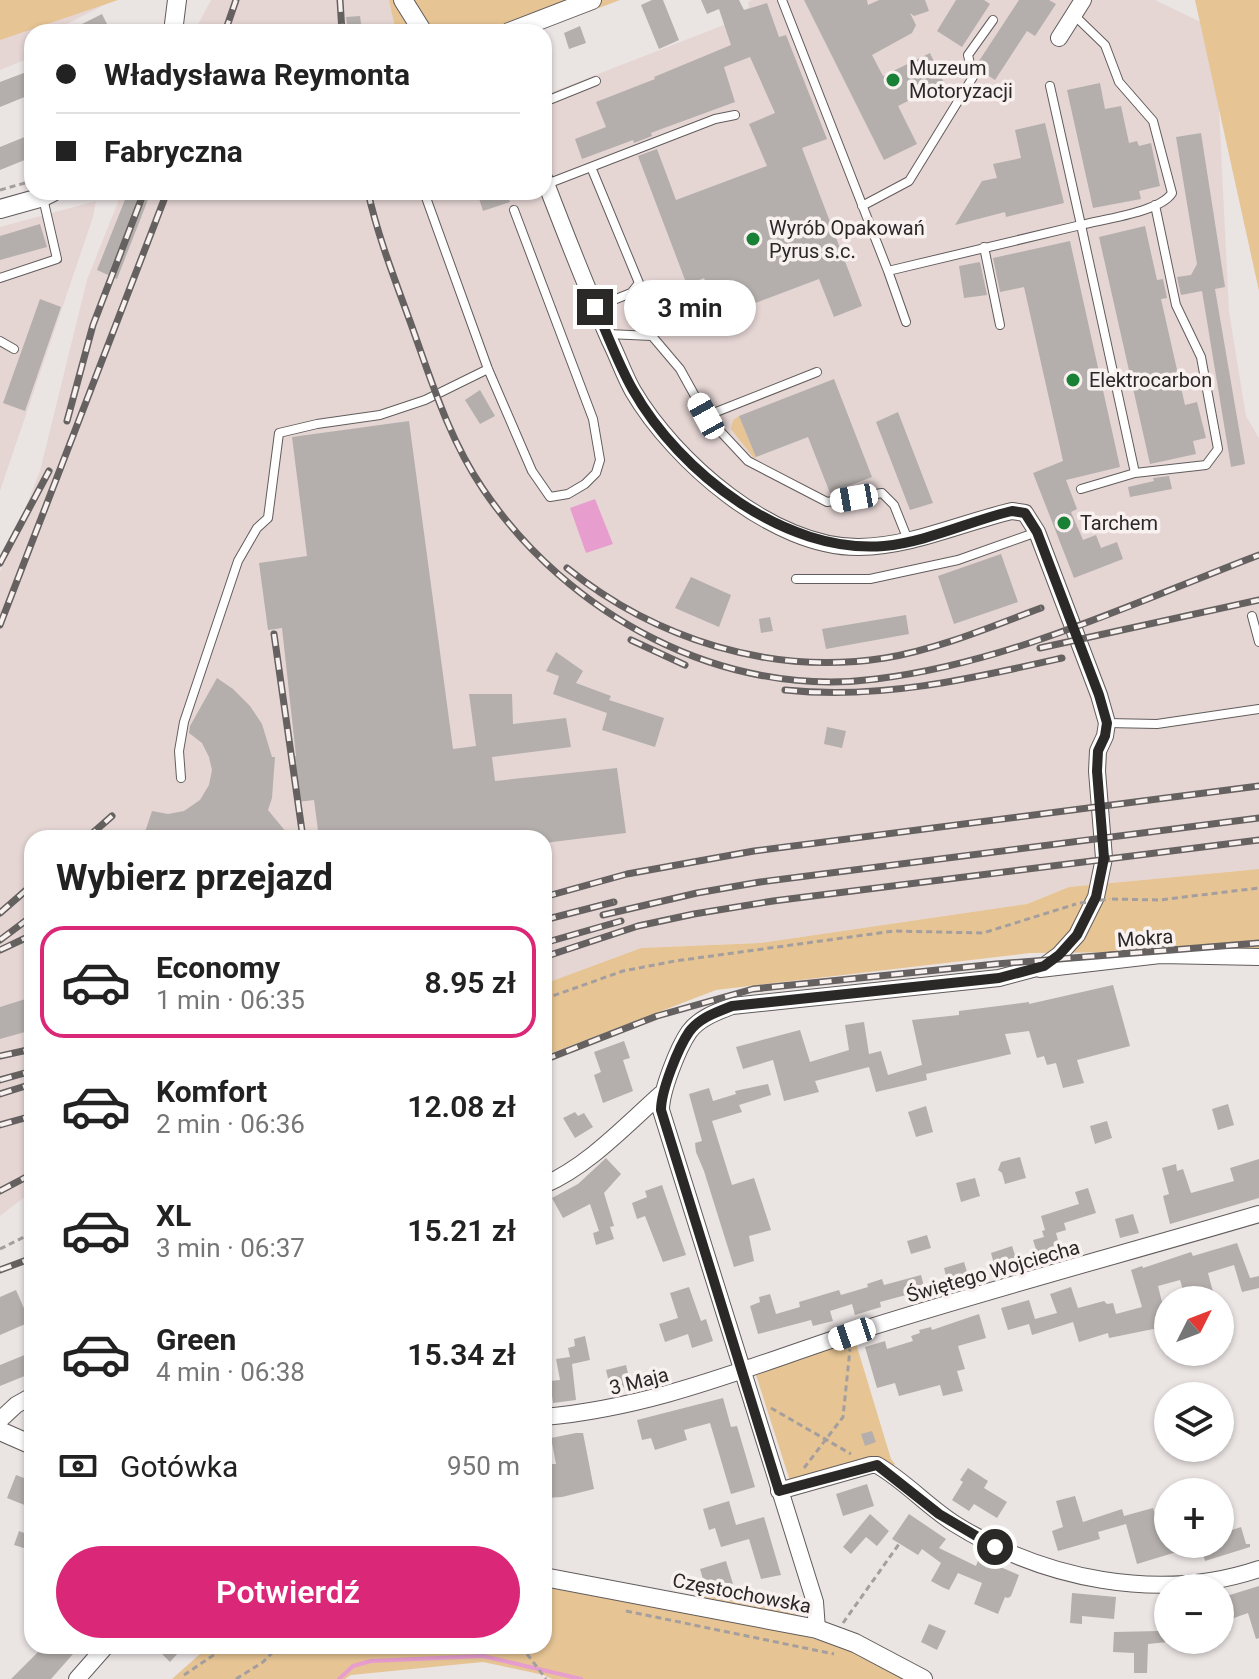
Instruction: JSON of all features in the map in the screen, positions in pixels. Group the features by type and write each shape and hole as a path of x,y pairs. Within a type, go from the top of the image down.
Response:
{"street":[{"path":"174,24 177,0"},
{"path":"403,0 417,24"},
{"path":"530,24 592,0"},
{"path":"1059,38 1083,0"},
{"path":"552,199 595,307 633,390 669,440 729,496 766,520 824,542 856,547 887,546 909,541 1012,511 1025,513 1037,532 1107,723 1098,751 1104,858 1096,897 1077,935 1059,955 1035,970"},
{"path":"0,209 31,200"},
{"name":"Mokra","path":"661,1094 690,1031 710,1015 732,1006 999,978 1035,970 1160,955 1259,957"},
{"path":"552,1182 596,1151 661,1094"},
{"path":"661,1094 661,1110 741,1372 784,1489 815,1602 817,1629"},
{"name":"Świętego Wojciecha","path":"741,1372 852,1334 1259,1214"},
{"name":"3 Maja","path":"552,1416 629,1405 741,1372"},
{"path":"0,1420 24,1400"},
{"path":"0,1431 24,1442"},
{"path":"784,1489 871,1465 882,1468 939,1514 995,1547 1072,1574 1123,1583 1166,1584 1203,1581 1259,1569"},
{"name":"Częstochowska","path":"552,1579 817,1629 855,1643 923,1679"},
{"path":"77,1679 99,1654"}],"lane":[{"path":"782,0 906,322"},
{"path":"888,271 1168,201 1172,193 1153,121 1119,82 1105,45 1074,15"},
{"path":"862,206 909,181 973,77 968,55 993,20"},
{"path":"552,99 596,81"},
{"path":"1050,86 1135,473"},
{"path":"552,179 715,119 735,115"},
{"path":"591,167 639,283 631,293 595,307"},
{"path":"0,278 57,259 49,200"},
{"path":"427,200 488,369 532,471 550,497 568,494 585,484 596,473 600,460 593,419 514,210"},
{"path":"1081,489 1135,473 1206,465 1218,449 1201,357 1176,305 1155,205"},
{"path":"984,247 1000,325"},
{"path":"607,334 652,336 680,369 706,416 748,461 827,502 882,493 894,505 909,541"},
{"path":"0,341 14,349"},
{"path":"181,778 179,751 184,722 238,561 257,528 268,518 279,433 380,415 425,400 488,369"},
{"path":"706,416 817,372"},
{"path":"796,579 870,579 958,560 1037,532"},
{"path":"1252,616 1259,642"},
{"path":"1107,723 1157,724 1259,709"}],"path":[{"path":"0,190 24,183"},
{"path":"552,996 623,971 675,961 894,931 983,933 1080,903 1110,899 1159,900 1259,888"},
{"path":"0,1249 24,1237"},
{"path":"784,1489 843,1417 852,1334"},
{"path":"764,1404 871,1465"},
{"path":"842,1624 899,1544"},
{"path":"618,1609 794,1644 838,1656"},
{"path":"184,1675 215,1654"},
{"path":"236,1679 271,1654"},
{"path":"527,1654 544,1678"}],"shaded area":[{"path":"0,0 114,0 67,24 24,24 24,60 0,70"},
{"path":"0,0 118,0 47,24 24,24 24,32 0,40"},
{"path":"211,0 549,0 437,24 198,24"},
{"path":"389,0 620,0 552,26 394,24"},
{"path":"1155,0 1215,29 1229,312 1246,416 1259,438 1259,869 1069,887 1027,904 760,943 641,948 552,981 552,830 24,830 24,1197 0,1216 0,572 40,471 87,280 119,200 552,200 552,92 742,18 740,11 749,8 748,2"},
{"path":"1195,0 1259,0 1259,291"},
{"path":"96,201 93,217 0,491 0,227"},
{"path":"739,416 754,458 731,429 733,420"},
{"path":"595,499 613,544 586,553 570,508"},
{"path":"1259,869 1259,951 1030,953 716,990 552,1053 552,981 641,948 760,943 1027,904 1069,887"},
{"path":"855,1340 895,1464 862,1458 790,1481 756,1375"},
{"path":"552,1588 785,1631 844,1647 908,1679 552,1679 483,1662 351,1675 345,1679 172,1679 200,1654 552,1654"},
{"path":"700,1594 802,1613 792,1616 701,1598"}],"building":[{"path":"652,0 663,0 679,40 659,49 641,5"},
{"path":"701,0 739,0 744,10 767,3 779,37 786,35 827,139 802,148 862,306 834,317 819,279 679,332 674,320 714,304 704,278 687,285 638,156 657,149 676,200 767,166 749,124 775,113 750,57 724,67 735,102 651,133 652,136 634,143 633,140 582,159 575,139 606,127 596,102 731,45 719,9 707,14"},
{"name":"Muzeum Motoryzacji","path":"804,0 867,0 868,5 879,0 925,0 929,11 914,16 910,13 916,25 912,33 872,55 883,76 930,53 944,83 898,106 917,144 884,160"},
{"path":"956,0 984,0 990,4 962,47 937,31"},
{"path":"1019,0 1049,0 1056,4 1035,36 1027,31 995,80 978,69 977,64"},
{"path":"102,14 107,24 82,24"},
{"path":"360,16 361,24 347,24 346,17"},
{"path":"580,26 586,43 569,49 564,33"},
{"path":"24,73 24,97 0,107 0,82"},
{"path":"1100,83 1105,109 1121,106 1129,143 1137,141 1139,146 1151,143 1160,186 1139,191 1141,199 1093,208 1067,90"},
{"path":"1045,123 1064,203 1006,217 1005,212 955,225 982,181 997,178 993,164 1021,158 1015,130"},
{"path":"1201,133 1225,287 1215,289 1245,464 1231,467 1202,291 1181,295 1177,277 1191,275 1197,264 1176,137"},
{"path":"24,137 24,160 0,170 0,147"},
{"path":"125,200 148,200 117,279 97,270"},
{"path":"480,200 510,202 483,211"},
{"path":"40,224 47,247 0,260 0,236"},
{"path":"1145,226 1157,280 1163,279 1167,298 1161,299 1185,405 1197,402 1206,438 1193,441 1196,454 1150,464 1099,237"},
{"name":"Elektrocarbon","path":"1070,241 1120,467 1066,480 1077,509 1071,512 1083,540 1096,535 1101,548 1117,542 1123,559 1074,578 1033,473 1063,461 1024,287 1000,292 993,258"},
{"path":"980,262 987,295 964,298 959,266"},
{"path":"40,299 61,307 25,411 3,403"},
{"path":"834,379 872,477 830,493 808,437 756,457 739,416"},
{"path":"480,390 495,416 480,424 465,400"},
{"path":"898,412 933,503 910,510 876,422"},
{"path":"409,421 453,749 476,746 469,694 512,694 513,724 566,718 571,747 492,757 495,781 617,768 626,833 552,842 552,830 318,830 314,800 297,802 291,756 296,756 282,628 268,630 259,563 307,556 292,437"},
{"path":"1169,476 1172,489 1130,497 1128,487"},
{"path":"1001,554 1018,602 954,624 938,576"},
{"path":"691,577 731,595 719,627 675,608"},
{"path":"906,615 909,634 826,649 822,629"},
{"path":"770,617 773,631 761,633 759,619"},
{"path":"556,652 583,671 576,683 611,696 609,700 664,718 655,747 602,730 607,713 553,694 559,676 546,671"},
{"path":"217,678 250,706 262,724 272,757 275,757 268,810 284,830 146,830 152,811 168,814 184,811 200,800 209,785 212,770 209,757 202,743 189,733"},
{"path":"827,727 846,731 842,748 824,744"},
{"path":"1113,985 1130,1046 1077,1060 1084,1083 1063,1088 1056,1063 1047,1065 1044,1056 1037,1058 1029,1031 1005,1034 1011,1054 926,1074 927,1080 876,1092 869,1067 815,1081 819,1092 784,1101 773,1060 743,1069 736,1047 800,1030 810,1062 849,1050 845,1025 864,1022 869,1054 881,1051 888,1075 922,1065 912,1020 959,1015 959,1011 1029,1004"},
{"path":"24,1000 24,1032 0,1039 0,1007"},
{"path":"624,1041 630,1058 623,1060 633,1091 603,1103 594,1075 601,1072 594,1052"},
{"path":"768,1084 771,1095 739,1105 742,1112 712,1121 732,1185 754,1178 771,1230 749,1236 754,1261 734,1267 696,1152 695,1143 702,1141 689,1094 709,1088 713,1101 736,1094 735,1091"},
{"path":"1228,1104 1234,1125 1218,1130 1212,1109"},
{"path":"926,1106 933,1132 916,1137 908,1112"},
{"path":"575,1112 578,1116 584,1113 593,1127 575,1138 563,1118"},
{"path":"1107,1121 1112,1138 1095,1144 1090,1126"},
{"path":"1020,1157 1026,1178 1005,1184 998,1170 1001,1162"},
{"path":"606,1158 621,1174 604,1193 614,1226 610,1227 614,1239 596,1245 593,1233 599,1231 590,1204 563,1218 552,1198 578,1184"},
{"path":"1259,1159 1259,1198 1170,1224 1163,1196 1169,1194 1162,1168 1176,1164 1177,1171 1183,1169 1191,1193 1234,1181 1230,1168"},
{"path":"975,1178 980,1196 961,1202 956,1183"},
{"path":"662,1185 686,1255 663,1262 645,1216 637,1219 632,1203 647,1197 645,1191"},
{"path":"1088,1188 1096,1213 1064,1223 1066,1230 1056,1233 1062,1255 1040,1262 1033,1240 1044,1237 1041,1216 1079,1204 1075,1192"},
{"path":"1133,1214 1139,1233 1120,1238 1115,1219"},
{"path":"927,1235 931,1248 911,1254 907,1241"},
{"path":"1237,1243 1250,1278 1259,1276 1259,1288 1242,1292 1234,1265 1208,1273 1211,1286 1182,1286 1180,1280 1154,1286 1154,1329 1109,1338 1108,1333 1079,1342 1073,1322 1032,1335 1029,1324 1008,1330 1001,1308 1029,1300 1035,1319 1057,1313 1050,1294 1071,1287 1078,1308 1104,1301 1113,1303 1116,1314 1142,1307 1131,1270 1191,1252 1193,1256"},
{"path":"1012,1246 1019,1267 1001,1273 991,1253"},
{"path":"964,1262 970,1282 949,1288 944,1268"},
{"path":"921,1275 926,1294 907,1300 906,1295 880,1302 881,1307 855,1315 852,1304 830,1311 833,1321 813,1326 811,1320 758,1334 750,1306 760,1302 759,1297 770,1294 776,1314 800,1307 799,1302 839,1290 841,1295 882,1279 884,1285"},
{"path":"689,1287 701,1321 706,1319 713,1341 692,1348 688,1334 665,1342 659,1324 678,1318 670,1293"},
{"path":"16,1290 24,1308 24,1325 0,1335 0,1297"},
{"path":"979,1314 986,1338 958,1346 965,1369 957,1371 963,1391 943,1396 940,1385 899,1396 895,1383 877,1388 865,1347 885,1341 887,1349 913,1341 911,1336 920,1333 919,1330 931,1327 932,1330"},
{"path":"585,1336 590,1360 572,1364 576,1400 553,1403 552,1381 560,1380 556,1359 570,1357 568,1348 575,1346 574,1339"},
{"path":"24,1355 24,1376 0,1386 0,1365"},
{"path":"626,1365 631,1386 611,1391 606,1370"},
{"path":"723,1398 731,1427 737,1426 755,1487 731,1494 710,1423 684,1430 687,1440 655,1450 651,1438 642,1440 637,1420"},
{"path":"872,1431 876,1442 865,1446 861,1434"},
{"path":"583,1433 594,1489 552,1498 552,1464 556,1464 552,1438"},
{"path":"968,1468 988,1481 984,1488 1007,1502 997,1518 974,1504 969,1511 952,1500"},
{"path":"16,1475 24,1478 24,1505 7,1498"},
{"path":"867,1484 874,1506 843,1516 836,1494"},
{"path":"1075,1496 1083,1522 1122,1509 1124,1516 1153,1508 1154,1558 1157,1558 1137,1564 1126,1524 1098,1532 1100,1539 1058,1551 1052,1531 1063,1527 1056,1501"},
{"path":"729,1501 736,1525 764,1517 781,1575 761,1579 749,1539 721,1547 715,1528 709,1530 703,1509"},
{"path":"870,1514 889,1531 877,1546 866,1537 851,1554 843,1547"},
{"path":"909,1514 946,1539 939,1548 976,1566 979,1558 1019,1575 1011,1596 1005,1597 998,1614 974,1604 982,1583 958,1573 949,1590 942,1587 931,1581 941,1563 922,1549 918,1555 892,1539"},
{"path":"1241,1527 1246,1544 1250,1547 1234,1552 1234,1529"},
{"path":"19,1531 24,1533 24,1548 14,1545"},
{"path":"726,1561 733,1584 703,1579 700,1569"},
{"path":"1259,1586 1259,1638 1256,1639 1248,1613 1234,1618 1234,1594"},
{"path":"1072,1593 1116,1597 1114,1619 1082,1616 1082,1624 1070,1623"},
{"path":"929,1624 946,1631 937,1650 921,1642"},
{"path":"1154,1631 1154,1643 1148,1644 1147,1673 1134,1673 1134,1653 1113,1652 1114,1632"},
{"path":"36,1654 73,1654 51,1679 11,1679"},
{"path":"162,1654 177,1654 170,1662"}],"waterway":[{"path":"339,1679 353,1666 371,1661 483,1656 581,1679"}],"railway":[{"path":"228,24 236,0"},
{"path":"340,0 342,24"},
{"path":"67,421 93,325 141,200"},
{"path":"0,625 164,200"},
{"path":"370,200 387,258 442,409 460,450 483,489 518,534 559,575 604,610 654,639 706,661 762,675 818,682 876,679 926,671 1071,629 1259,555"},
{"path":"0,563 49,471"},
{"path":"567,568 638,615 676,632 757,656 800,662 842,662 905,654 964,637 1041,608"},
{"path":"1040,648 1259,600"},
{"path":"274,634 302,830"},
{"path":"631,640 685,665"},
{"path":"785,690 855,692 925,686 1062,658"},
{"path":"552,895 627,874 754,851 1259,786"},
{"path":"96,830 112,816"},
{"path":"603,915 760,882 1259,818"},
{"path":"552,954 638,926 773,901 1259,840"},
{"path":"0,913 24,892"},
{"path":"552,918 614,902"},
{"path":"552,941 621,921"},
{"path":"0,940 24,922"},
{"path":"0,950 24,939"},
{"path":"552,1057 657,1016 753,989 996,964 1259,943"},
{"path":"0,1056 24,1051"},
{"path":"0,1080 24,1073"},
{"path":"0,1094 24,1086"},
{"path":"0,1125 24,1118"},
{"path":"0,1191 24,1178"},
{"path":"0,1270 24,1261"}],"place":[{"name":"Muzeum Motoryzacji","path":"893,80"},
{"name":"Wyrób Opakowań Pyrus s.c.","path":"753,239"},
{"name":"Elektrocarbon","path":"1073,380"},
{"name":"Tarchem","path":"1064,523"}],"route":[{"path":"595,307 633,390 669,440 729,496 766,520 824,542 856,547 887,546 1012,511 1025,513 1037,532 1099,695 1107,723 1098,751 1097,771 1104,858 1101,878 1088,916 1077,935 1059,955 1035,970 999,978 823,994 732,1006 710,1015 690,1031 661,1094 661,1110 779,1491 877,1465 939,1514 995,1547"}]}
